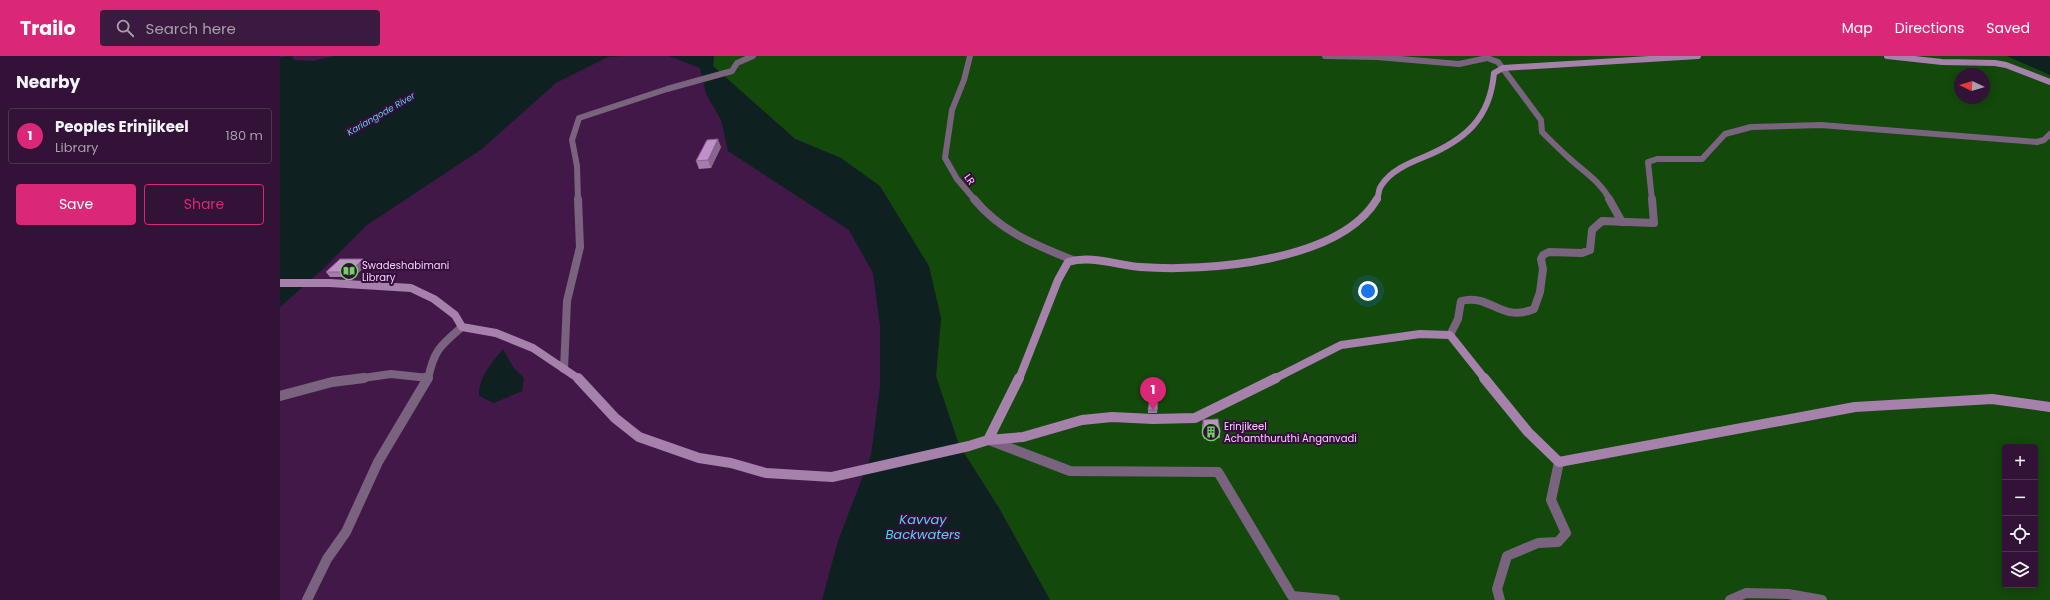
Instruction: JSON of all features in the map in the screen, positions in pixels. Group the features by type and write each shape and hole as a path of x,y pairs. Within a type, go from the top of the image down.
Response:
{"main road":[{"path":"988,440 1008,402 1043,322 1054,288 1066,263 1073,260 1137,267 1194,268 1268,258 1301,251 1331,240 1348,230 1377,200 1380,187 1392,174 1411,163 1450,145 1475,124 1486,113 1490,102 1494,73 1503,68 1698,56"},
{"path":"1887,56 1942,62 1995,63 2006,65 2050,82"},
{"path":"280,283 330,283 411,288 434,299 455,315 462,327 496,333 527,346 578,378 615,418 639,436 660,445 699,458 731,463 766,473 832,476 969,446 988,440 1023,436 1082,420 1112,416 1153,419 1195,418 1342,345 1420,334 1450,335 1528,432 1559,462 1854,407 1992,399 2050,406"}],"street":[{"path":"564,369 567,301 580,247 577,166 572,140 579,118 667,89 732,71 737,63 752,56"},
{"name":"LR","path":"970,56 964,80 952,110 945,158 957,179 986,215 1040,248 1073,260"},
{"path":"1325,56 1377,57 1460,64 1487,58 1498,62 1541,120 1542,132 1570,159 1590,174 1605,191 1622,222"},
{"path":"1450,335 1458,319 1460,301 1468,297 1490,303 1506,311 1519,314 1534,309 1540,292 1543,269 1541,259 1543,255 1549,252 1582,252 1590,250 1590,232 1602,221 1647,224 1654,223 1648,162 1650,160 1702,159 1716,144 1720,142 1725,134 1751,127 1821,125 2037,142 2044,140 2050,134"},
{"path":"307,600 327,559 346,532 378,462 428,378 429,363 435,351 462,327"},
{"path":"280,396 332,382 384,375 428,378"},
{"path":"988,440 1070,471 1218,472 1292,596 1335,600"},
{"path":"1500,600 1497,589 1507,556 1538,543 1558,542 1566,533 1551,500 1559,462"},
{"path":"1730,600 1746,593 1770,595 1788,594 1822,600"}],"green space":[{"path":"714,56 2007,56 2050,75 2050,600 1050,600 999,508 959,445 936,376 941,318 841,158 795,139 713,66"}],"water":[{"name":"Kariangode River","path":"292,56 294,60 313,61 334,56 622,56 608,57 556,83 482,149 367,225 322,270 280,307 280,57"},
{"name":"Kavvay Backwaters","path":"669,56 714,56 713,66 795,139 841,158 880,186 929,266 941,318 936,376 959,445 999,508 1050,600 822,600 838,541 871,455 880,386 880,326 873,273 849,230 728,151 721,120 706,94 700,68"},
{"path":"2007,56 2048,56 2050,57 2050,75"},
{"path":"503,349 513,367 524,378 522,391 494,403 479,396 481,382 486,371"}],"building":[{"path":"718,139 708,160 696,161 707,140"},
{"path":"340,259 363,259 350,272 326,272"},
{"path":"1149,403 1158,403 1157,410 1148,410"},
{"path":"1218,419 1220,432 1205,433 1203,420"}],"place":[{"name":"Swadeshabimani Library","path":"349,271"},
{"name":"Peoples Erinjikeel","path":"1153,410"},
{"name":"Erinjikeel Achamthuruthi Anganvadi","path":"1211,432"}]}
